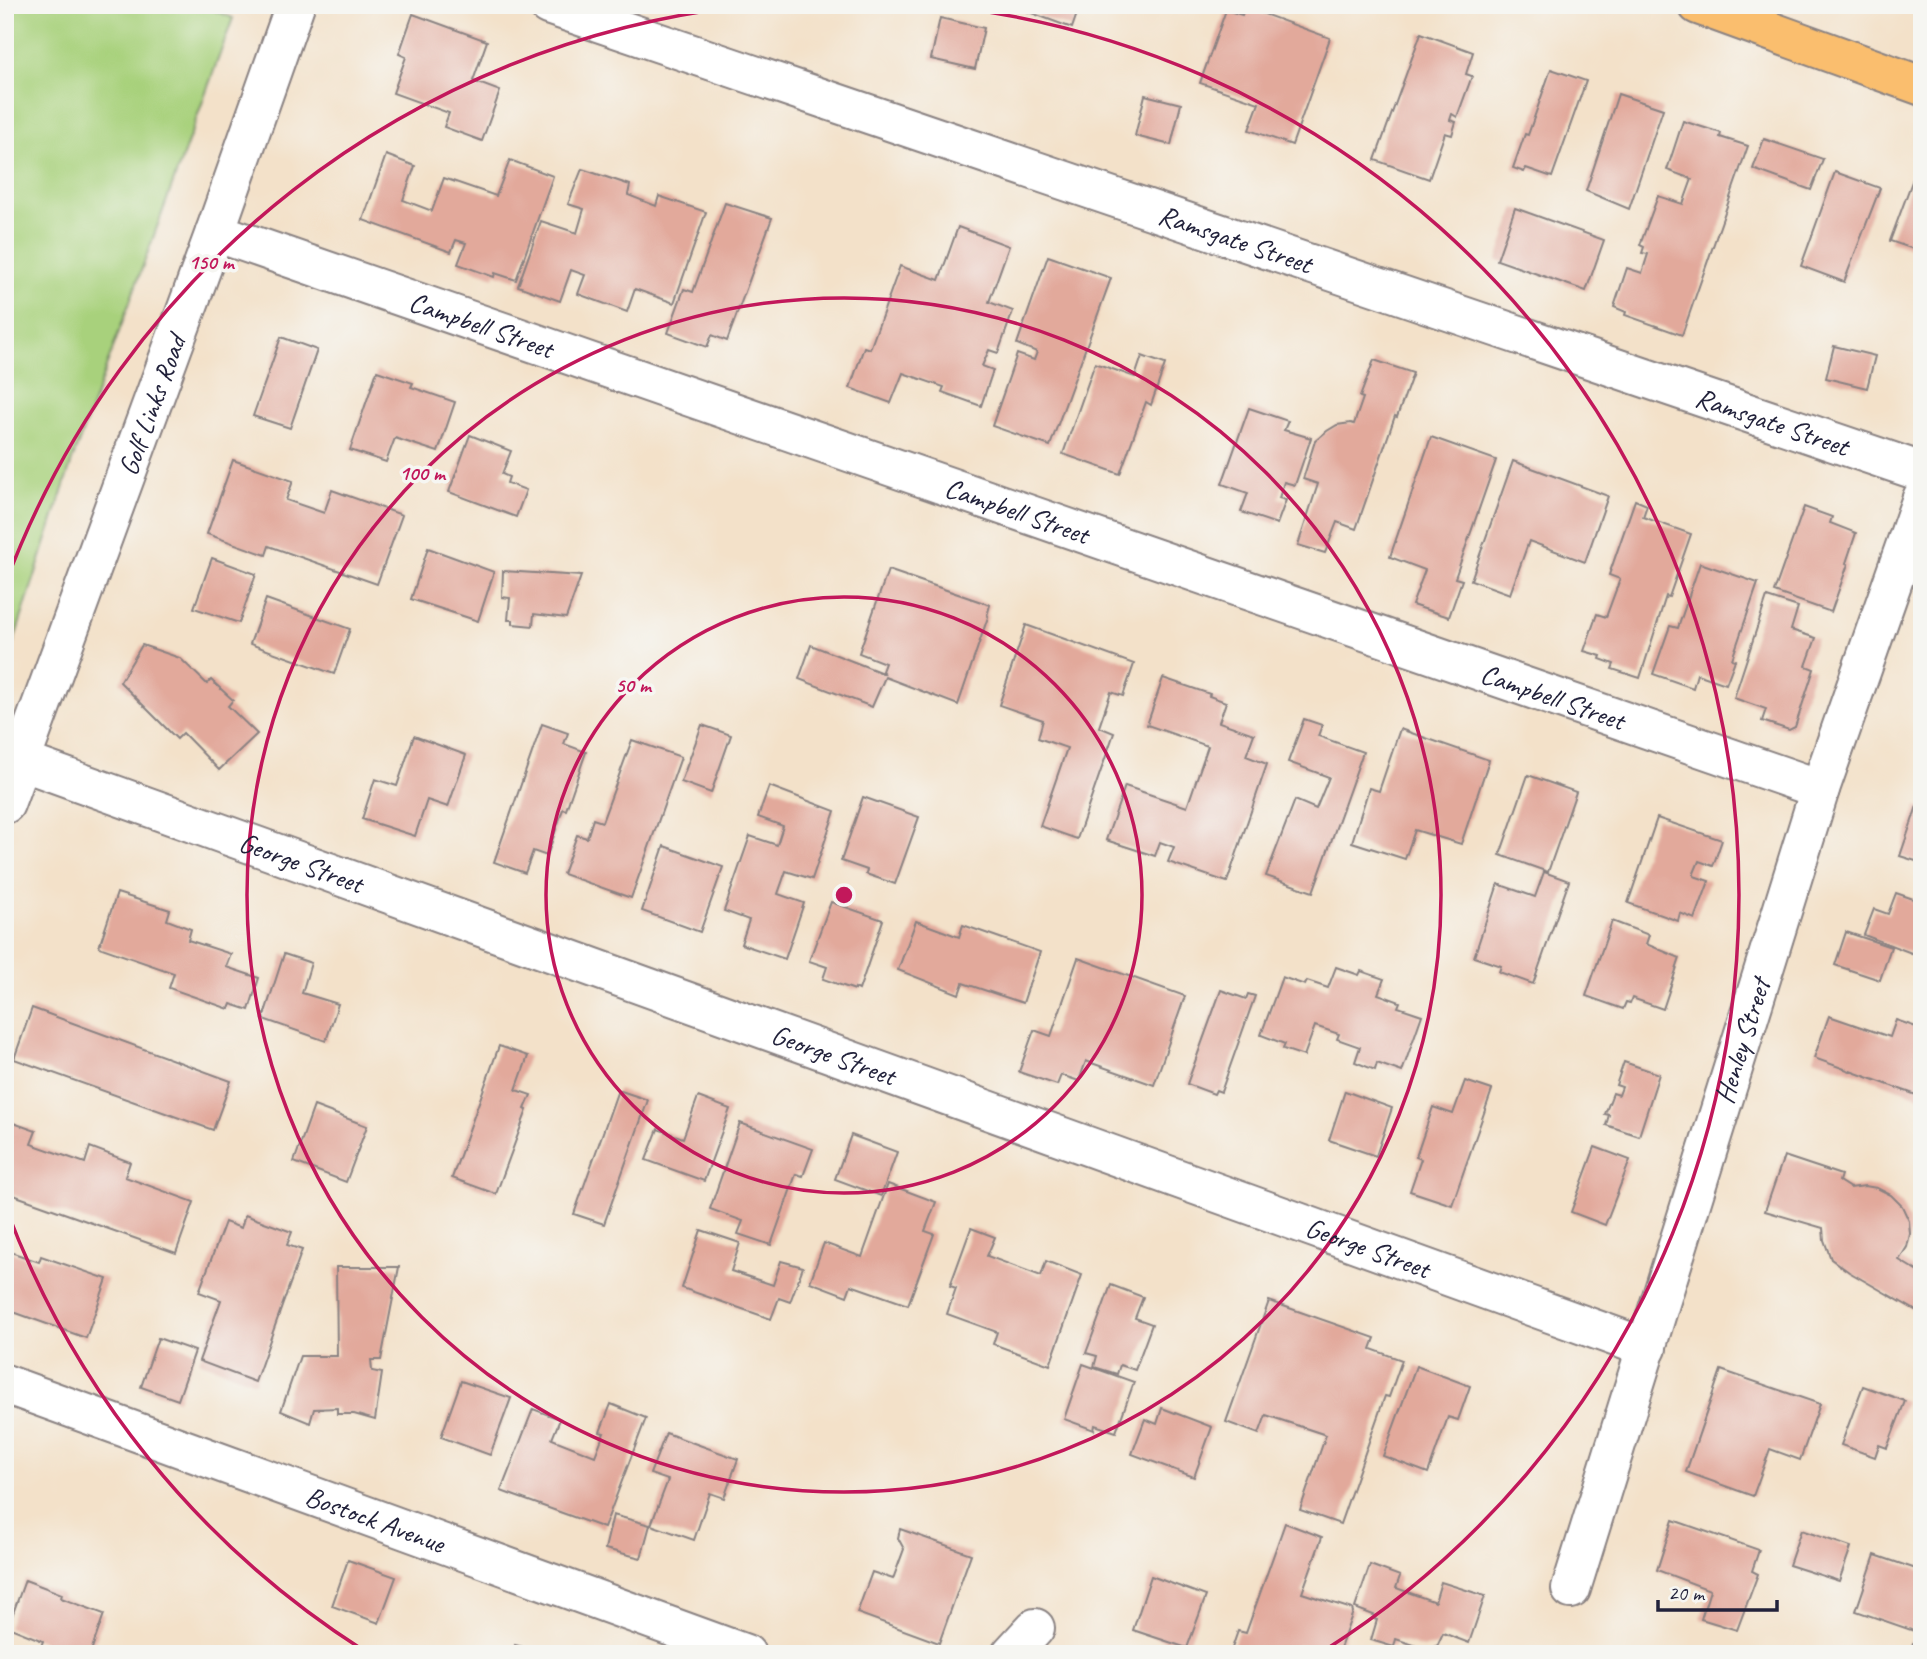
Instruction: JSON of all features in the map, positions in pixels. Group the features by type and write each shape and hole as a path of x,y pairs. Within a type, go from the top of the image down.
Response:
{"main road":[{"path":"1698,5 1922,86"}],"street":[{"name":"Golf Links Road","path":"5,804 215,232 295,5"},
{"name":"Ramsgate Street","path":"548,5 1922,472"},
{"name":"Campbell Street","path":"215,232 1820,789"},
{"name":"Henley Street","path":"1571,1589 1820,789 1922,498"},
{"name":"George Street","path":"21,761 1647,1348"},
{"name":"Bostock Avenue","path":"5,1384 746,1654"}],"green space":[{"path":"5,5 201,5 233,18 72,461 5,669"}],"building":[{"path":"1010,5 1080,5 1072,28"},
{"path":"1245,7 1330,38 1292,145 1249,130 1259,103 1200,83 1226,10 1242,15"},
{"path":"413,14 487,41 473,81 500,91 482,141 444,127 449,113 393,93 406,57 399,54"},
{"path":"940,18 984,28 975,69 931,59"},
{"path":"1421,33 1473,52 1466,74 1472,76 1457,117 1452,114 1450,120 1456,122 1452,135 1445,133 1429,179 1375,160"},
{"path":"1551,69 1586,81 1552,177 1526,168 1524,172 1513,168 1525,134 1528,135"},
{"path":"1618,94 1663,109 1629,209 1586,191"},
{"path":"1145,95 1181,104 1171,145 1135,136"},
{"path":"1683,121 1721,133 1720,137 1748,146 1682,335 1625,315 1626,312 1614,307 1627,268 1642,273 1648,254 1642,253 1644,247 1640,245 1658,196 1683,204 1692,179 1667,170"},
{"path":"1764,139 1823,159 1811,190 1753,169"},
{"path":"386,155 415,166 403,200 432,211 444,178 496,196 510,160 553,176 516,280 495,273 494,277 458,264 466,243 456,240 451,252 363,220"},
{"path":"1917,168 1922,170 1922,239 1920,238 1916,250 1890,241"},
{"path":"582,169 630,185 628,195 656,206 659,196 706,212 674,303 635,289 627,312 578,294 585,275 571,270 560,301 518,286 541,221 577,233 584,209 568,204"},
{"path":"1835,172 1880,188 1844,282 1801,266"},
{"path":"725,203 772,218 727,341 712,335 707,347 668,333 684,289 693,292"},
{"path":"1515,208 1604,240 1586,291 1497,260"},
{"path":"958,227 1009,246 989,302 1013,311 998,353 989,350 982,366 993,370 981,406 942,392 944,387 903,373 891,403 850,388 864,347 870,349 900,266 939,280"},
{"path":"1048,256 1111,278 1050,446 992,426 1017,354 1034,360 1037,352 1017,344"},
{"path":"281,337 317,350 290,428 253,416"},
{"path":"1834,346 1875,356 1867,388 1826,378"},
{"path":"1142,356 1165,364 1151,405 1146,402 1120,474 1063,454 1095,363 1135,377"},
{"path":"1374,360 1413,373 1397,417 1395,416 1356,529 1337,522 1325,553 1298,545 1318,484 1303,479 1315,441 1337,425 1354,424 1363,398 1360,397"},
{"path":"377,371 413,383 411,387 455,402 438,452 395,438 386,462 350,450"},
{"path":"1249,408 1288,421 1284,430 1311,438 1295,485 1284,482 1279,498 1286,500 1277,524 1241,512 1248,493 1222,484"},
{"path":"470,435 511,451 502,474 509,477 507,483 526,490 516,517 449,492"},
{"path":"1431,437 1496,460 1455,578 1462,580 1449,617 1412,605 1425,570 1390,557"},
{"path":"233,460 293,481 286,500 324,513 332,490 402,515 377,584 269,546 266,555 207,534"},
{"path":"1513,461 1608,496 1585,562 1529,541 1510,594 1471,580"},
{"path":"1635,500 1647,505 1643,517 1691,534 1669,597 1666,596 1640,678 1612,669 1614,664 1600,659 1601,656 1584,651 1597,614 1606,617 1620,579 1609,575"},
{"path":"1804,507 1832,517 1830,523 1856,533 1831,612 1774,592"},
{"path":"428,548 494,572 478,621 411,599"},
{"path":"212,558 256,574 239,623 194,608"},
{"path":"1700,563 1758,583 1726,684 1697,674 1693,688 1653,674 1670,626 1678,628"},
{"path":"888,570 990,605 958,705 885,677 872,707 799,679 811,645 885,674 882,671 885,663 859,653"},
{"path":"503,571 581,576 566,618 534,614 533,626 513,624 513,620 508,620 510,598 502,597"},
{"path":"1767,597 1798,607 1791,630 1816,638 1806,666 1814,669 1795,727 1789,730 1762,721 1766,709 1734,698"},
{"path":"266,599 350,629 334,674 250,644"},
{"path":"1026,625 1134,664 1123,696 1111,692 1099,727 1114,733 1077,839 1040,826 1067,748 1038,738 1043,720 999,705"},
{"path":"142,645 180,658 207,684 211,680 233,700 228,706 257,734 219,770 183,733 177,739 120,682"},
{"path":"1163,678 1226,702 1219,722 1254,734 1246,756 1267,764 1227,882 1168,862 1174,847 1160,842 1155,856 1106,840 1125,786 1187,807 1208,746 1147,725"},
{"path":"1304,719 1322,725 1318,736 1363,752 1313,892 1266,876 1295,800 1316,809 1329,777 1288,762"},
{"path":"542,724 568,733 564,744 586,752 547,856 533,851 525,873 494,862"},
{"path":"702,725 731,735 711,793 681,782"},
{"path":"1400,729 1489,760 1461,844 1415,830 1405,859 1352,842 1369,788 1379,791"},
{"path":"414,736 466,755 448,807 427,800 415,836 362,819 375,779 397,786"},
{"path":"632,740 681,757 631,898 563,874 577,835 587,838 593,819 602,822"},
{"path":"1528,775 1576,792 1548,872 1500,855"},
{"path":"769,786 835,811 812,879 786,871 778,894 804,903 785,959 741,944 749,920 724,911 750,836 777,845 783,826 758,817"},
{"path":"863,797 919,817 895,884 866,874 867,870 841,861"},
{"path":"1917,806 1922,808 1922,863 1900,856"},
{"path":"1657,818 1722,840 1713,866 1699,861 1694,873 1694,876 1709,881 1695,919 1680,913 1678,921 1628,903"},
{"path":"664,846 723,867 700,932 642,911"},
{"path":"1544,872 1569,881 1533,984 1499,972 1501,966 1474,957 1498,884 1535,897"},
{"path":"117,893 170,910 167,920 191,929 188,940 231,954 226,967 259,978 249,1010 231,1004 229,1009 169,988 174,973 99,947"},
{"path":"1896,893 1922,902 1922,957 1864,935 1874,909 1888,914"},
{"path":"831,902 883,920 859,990 823,979 827,967 809,961"},
{"path":"916,921 959,937 963,925 1040,952 1023,1003 963,983 959,994 898,970"},
{"path":"1612,921 1649,935 1646,944 1680,958 1663,1009 1632,998 1630,1003 1626,1002 1623,1009 1586,996"},
{"path":"1846,932 1891,947 1880,980 1835,965"},
{"path":"284,954 311,963 302,993 338,1004 326,1041 263,1019"},
{"path":"1078,958 1185,996 1154,1085 1086,1061 1079,1081 1061,1075 1057,1085 1019,1072 1034,1030 1051,1036"},
{"path":"1336,967 1359,975 1361,971 1384,979 1378,994 1400,1002 1398,1007 1422,1015 1402,1072 1377,1063 1375,1070 1355,1062 1360,1047 1337,1039 1339,1034 1315,1026 1304,1056 1283,1049 1285,1044 1261,1035 1282,977 1305,985 1307,981 1328,988"},
{"path":"1221,990 1246,999 1248,994 1255,996 1221,1092 1216,1090 1214,1094 1187,1084"},
{"path":"32,1008 231,1081 213,1130 14,1059"},
{"path":"1829,1016 1890,1037 1896,1020 1922,1029 1922,1097 1814,1058"},
{"path":"499,1046 528,1056 516,1090 531,1095 496,1194 452,1178"},
{"path":"1624,1062 1659,1074 1639,1136 1606,1125 1609,1115 1605,1114 1613,1093 1619,1095 1622,1087 1616,1085"},
{"path":"1465,1081 1492,1090 1452,1205 1410,1191 1421,1159 1416,1157 1433,1107 1453,1114"},
{"path":"618,1090 648,1100 604,1224 574,1214"},
{"path":"1345,1091 1392,1108 1376,1156 1329,1140"},
{"path":"698,1097 730,1109 704,1181 646,1160 658,1129 683,1138"},
{"path":"314,1106 367,1126 346,1182 294,1162"},
{"path":"5,1120 36,1131 31,1144 85,1163 90,1147 130,1162 125,1177 194,1202 176,1253 5,1192"},
{"path":"740,1123 813,1149 803,1176 796,1174 771,1245 738,1234 743,1221 710,1209"},
{"path":"851,1135 897,1152 881,1196 835,1179"},
{"path":"1595,1147 1630,1160 1605,1225 1571,1212"},
{"path":"1784,1156 1841,1175 1839,1181 1850,1188 1877,1188 1891,1195 1902,1206 1909,1221 1910,1234 1907,1247 1899,1260 1922,1274 1922,1314 1831,1259 1823,1228 1765,1211"},
{"path":"888,1184 936,1202 925,1231 934,1234 908,1305 851,1285 847,1296 810,1282 824,1243 862,1257"},
{"path":"245,1215 292,1232 287,1245 302,1250 255,1382 199,1361 221,1300 199,1292 225,1222 241,1228"},
{"path":"971,1228 995,1237 987,1256 1041,1276 1046,1261 1082,1275 1050,1365 993,1344 997,1332 947,1314 956,1288 950,1286"},
{"path":"701,1230 740,1243 731,1271 773,1285 781,1261 803,1267 790,1302 779,1298 771,1319 682,1288"},
{"path":"5,1250 39,1262 41,1256 107,1279 86,1338 5,1309"},
{"path":"336,1267 399,1267 381,1360 371,1360 372,1371 382,1373 375,1420 354,1414 337,1414 337,1408 314,1409 310,1423 281,1411 300,1356 337,1356"},
{"path":"1111,1285 1143,1297 1135,1318 1152,1324 1135,1370 1120,1365 1117,1374 1094,1367 1097,1356 1086,1353"},
{"path":"1269,1301 1375,1338 1371,1349 1402,1360 1389,1397 1385,1396 1340,1524 1300,1510 1326,1435 1266,1415 1259,1434 1226,1422"},
{"path":"158,1338 195,1351 178,1400 141,1387"},
{"path":"1083,1364 1134,1382 1116,1432 1095,1425 1094,1430 1064,1419"},
{"path":"1416,1366 1470,1386 1458,1420 1448,1417 1428,1473 1383,1456"},
{"path":"1721,1370 1820,1404 1800,1460 1770,1449 1753,1496 1686,1472"},
{"path":"461,1381 511,1398 490,1455 441,1437"},
{"path":"1863,1386 1905,1401 1887,1448 1879,1445 1875,1457 1841,1445"},
{"path":"611,1404 646,1418 604,1528 501,1491 533,1409 560,1419 552,1439 595,1456 604,1433 600,1432"},
{"path":"1162,1408 1212,1427 1194,1477 1132,1454 1145,1419 1157,1424"},
{"path":"666,1433 738,1459 724,1498 710,1493 694,1540 651,1525 668,1480 650,1474"},
{"path":"613,1515 650,1525 641,1558 605,1549"},
{"path":"1673,1520 1759,1550 1752,1571 1758,1574 1737,1630 1701,1619 1710,1590 1657,1570"},
{"path":"1285,1523 1322,1537 1302,1593 1352,1609 1338,1654 1326,1654 1299,1645 1282,1654 1230,1654 1238,1631 1246,1633"},
{"path":"900,1529 971,1554 939,1643 857,1613 872,1572 893,1579 904,1549 898,1538"},
{"path":"1801,1530 1851,1547 1839,1581 1789,1565"},
{"path":"1875,1555 1922,1571 1922,1609 1914,1631 1856,1611"},
{"path":"348,1560 396,1577 379,1623 332,1606"},
{"path":"1370,1565 1400,1576 1396,1588 1435,1602 1441,1582 1485,1596 1469,1643 1443,1633 1437,1646 1423,1648 1396,1639 1394,1647 1371,1640 1376,1616 1355,1608"},
{"path":"1151,1576 1206,1596 1187,1648 1133,1630"},
{"path":"25,1580 62,1594 61,1598 104,1614 90,1654 52,1654 40,1649 43,1641 8,1627"},
{"path":"1913,1643 1922,1645 1922,1654 1909,1654"},
{"path":"515,1645 538,1651 537,1654 513,1654"}]}
